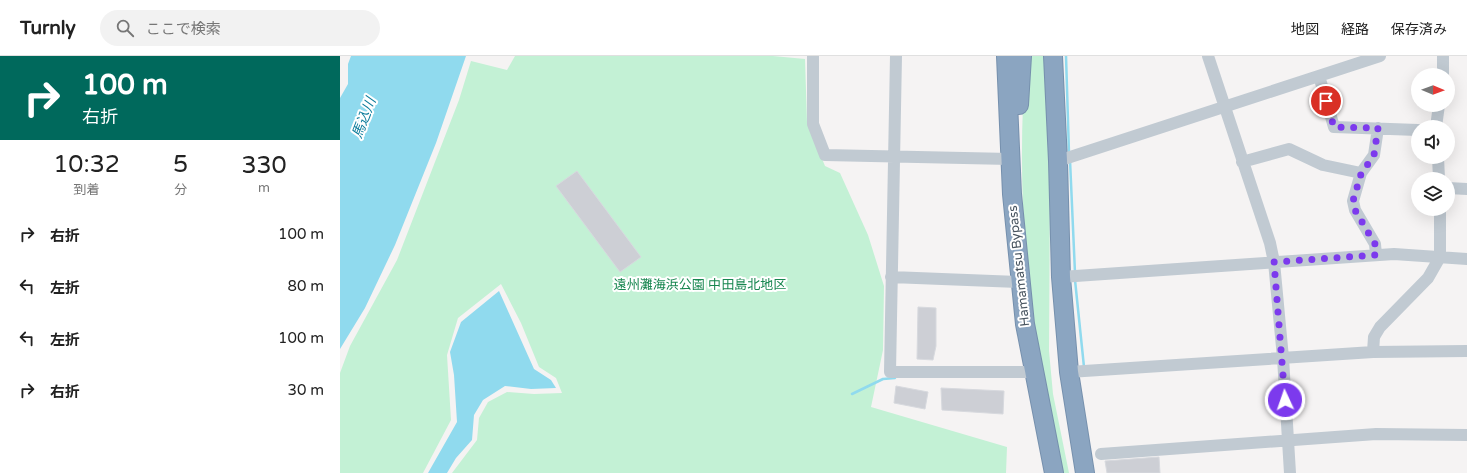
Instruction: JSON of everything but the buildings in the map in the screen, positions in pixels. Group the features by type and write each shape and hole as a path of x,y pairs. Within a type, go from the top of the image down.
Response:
{"highway":[{"name":"Hamamatsu Bypass","path":"1006,56 1012,194 1020,282 1033,372 1054,473"},
{"path":"1012,194 1022,56"},
{"path":"1053,56 1070,276 1069,372 1085,473"}],"street":[{"path":"813,56 813,124 825,156 1010,159"},
{"path":"896,56 890,372 1033,372"},
{"path":"1208,56 1223,106 1270,243 1274,262 1283,358 1290,473"},
{"path":"1061,160 1380,56"},
{"path":"1443,68 1444,56"},
{"path":"1319,76 1334,127 1411,130"},
{"path":"1376,255 1375,244 1355,210 1353,201 1361,174 1374,155 1378,128"},
{"path":"1242,162 1289,148 1324,165 1361,174"},
{"path":"1455,188 1467,189"},
{"path":"1373,352 1374,337 1380,327 1428,278 1440,257 1440,216"},
{"path":"1070,276 1394,254 1467,259"},
{"path":"891,277 1020,282"},
{"path":"1069,372 1373,352 1467,351"},
{"path":"1101,454 1376,434 1467,435"}],"green space":[{"name":"遠州灘海浜公園 中田島北地区","path":"515,56 773,56 805,59 807,122 825,166 840,173 868,235 884,286 883,350 871,407 1007,447 1006,473 452,473 477,440 479,418 488,402 507,392 534,394 562,393 556,378 539,367 521,323 501,284 458,318 447,355 451,420 423,473 340,473 340,373 350,346 397,260 459,100 471,61 507,70"},
{"path":"1026,56 1044,56 1050,181 1049,351 1053,394 1069,473 1063,473 1055,442 1048,411 1031,307 1022,181 1023,98"}],"water":[{"name":"馬込川","path":"351,56 466,56 436,143 395,245 365,308 340,349 340,98 348,84 348,64"},
{"path":"499,291 534,369 551,380 556,388 531,389 505,386 483,400 474,415 472,440 456,458 447,473 428,473 457,422 454,375 450,352 461,322"}],"waterway":[{"path":"1066,56 1069,153"},
{"path":"1070,160 1075,273"},
{"path":"1075,280 1084,367"},
{"path":"852,394 883,379 895,378"}],"route":[{"path":"1285,400 1283,358 1274,262 1376,255 1375,244 1361,222 1355,210 1353,201 1361,174 1365,166 1374,155 1378,128 1334,127 1326,101"}]}
